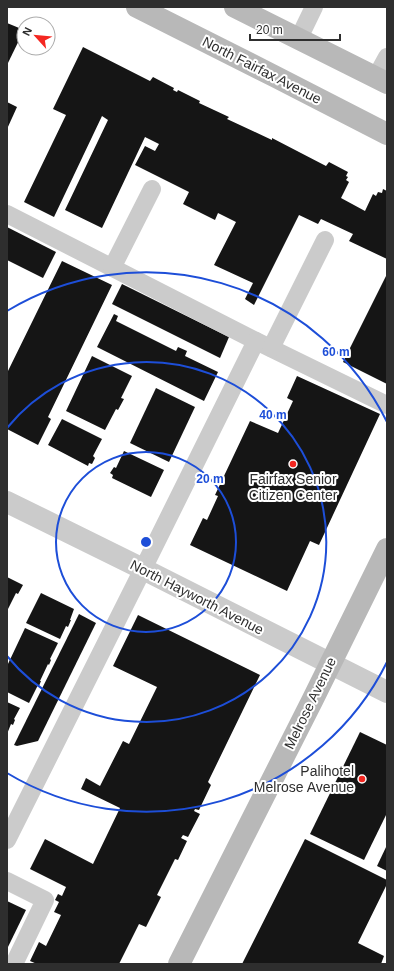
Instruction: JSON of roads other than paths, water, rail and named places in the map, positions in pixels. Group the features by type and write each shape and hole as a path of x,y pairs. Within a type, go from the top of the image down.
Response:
{"main road":[{"name":"North Fairfax Avenue","path":"137,7 387,134"},
{"path":"235,7 382,80"},
{"name":"Melrose Avenue","path":"179,964 387,549"}],"street":[{"name":"North Hayworth Avenue","path":"7,502 144,569 387,692"}],"lane":[{"path":"299,38 314,7"},
{"path":"382,80 387,57"},
{"path":"112,268 152,189"},
{"path":"7,214 263,345 387,405"},
{"path":"7,840 144,569 263,345 325,240"},
{"path":"7,881 45,900 14,964"}],"place":[{"name":"Fairfax Senior Citizen Center","path":"293,464"},
{"name":"Palihotel Melrose Avenue","path":"362,779"}]}
